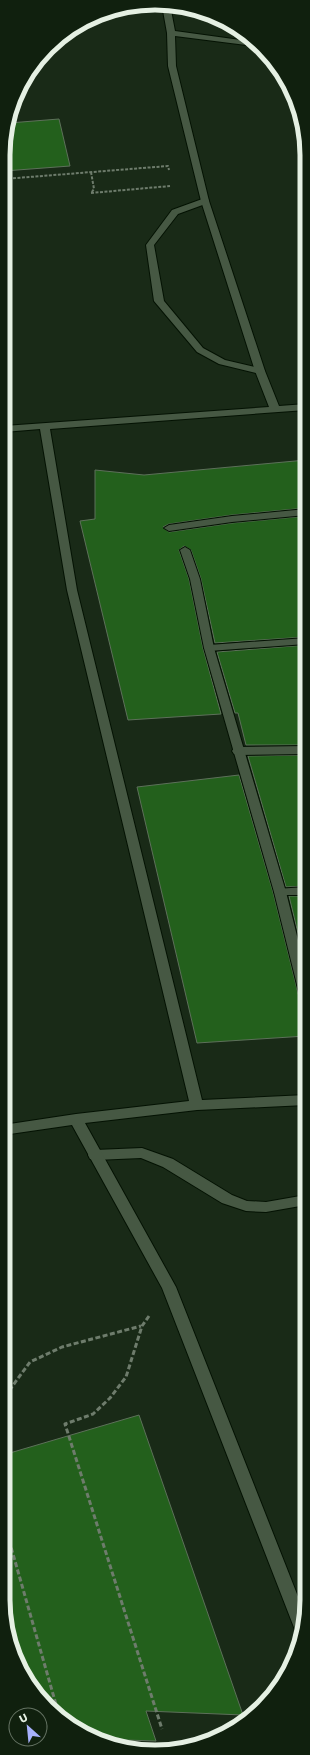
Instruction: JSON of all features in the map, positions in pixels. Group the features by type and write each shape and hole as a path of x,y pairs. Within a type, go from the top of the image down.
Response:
{"street":[{"path":"167,10 172,33 172,66 205,201 260,371 275,409"},
{"path":"172,33 249,44"},
{"path":"205,201 175,212 150,245 159,301 200,350 222,362 260,371"},
{"path":"10,429 300,407"},
{"path":"45,427 72,590 197,1105"},
{"path":"169,528 232,519 300,513"},
{"path":"185,550 195,579 210,648 238,751 280,892 300,973"},
{"path":"210,648 300,641"},
{"path":"238,751 300,750"},
{"path":"280,892 300,891"},
{"path":"10,1129 76,1119 197,1105 300,1100"},
{"path":"76,1119 169,1288 299,1620"},
{"path":"95,1155 142,1153 168,1163 227,1199 246,1206 266,1207 300,1201"}],"path":[{"path":"10,179 168,166 170,173"},
{"path":"91,172 94,189 90,193 174,186"},
{"path":"162,1729 65,1424 93,1414 110,1398 126,1377 142,1326 169,1288"},
{"path":"10,1390 30,1362 62,1347 142,1326"},
{"path":"10,1544 57,1707"}],"building":[{"path":"59,119 70,166 10,171 10,146 14,123"},
{"path":"300,461 300,509 232,515 169,524 163,527 169,532 232,523 300,517 300,637 215,643 201,579 191,550 184,546 179,550 189,579 203,648 221,714 128,720 80,521 95,519 95,470 144,475"},
{"path":"300,645 300,745 246,745 238,713 235,713 217,652"},
{"path":"300,755 300,886 286,887 248,756"},
{"path":"239,775 273,892 300,999 300,1036 197,1043 137,787"},
{"path":"289,896 300,896 300,941"},
{"path":"139,1415 243,1715 146,1711 156,1741 116,1740 82,1726 52,1703 34,1681 21,1655 15,1638 11,1619 10,1453"}]}
